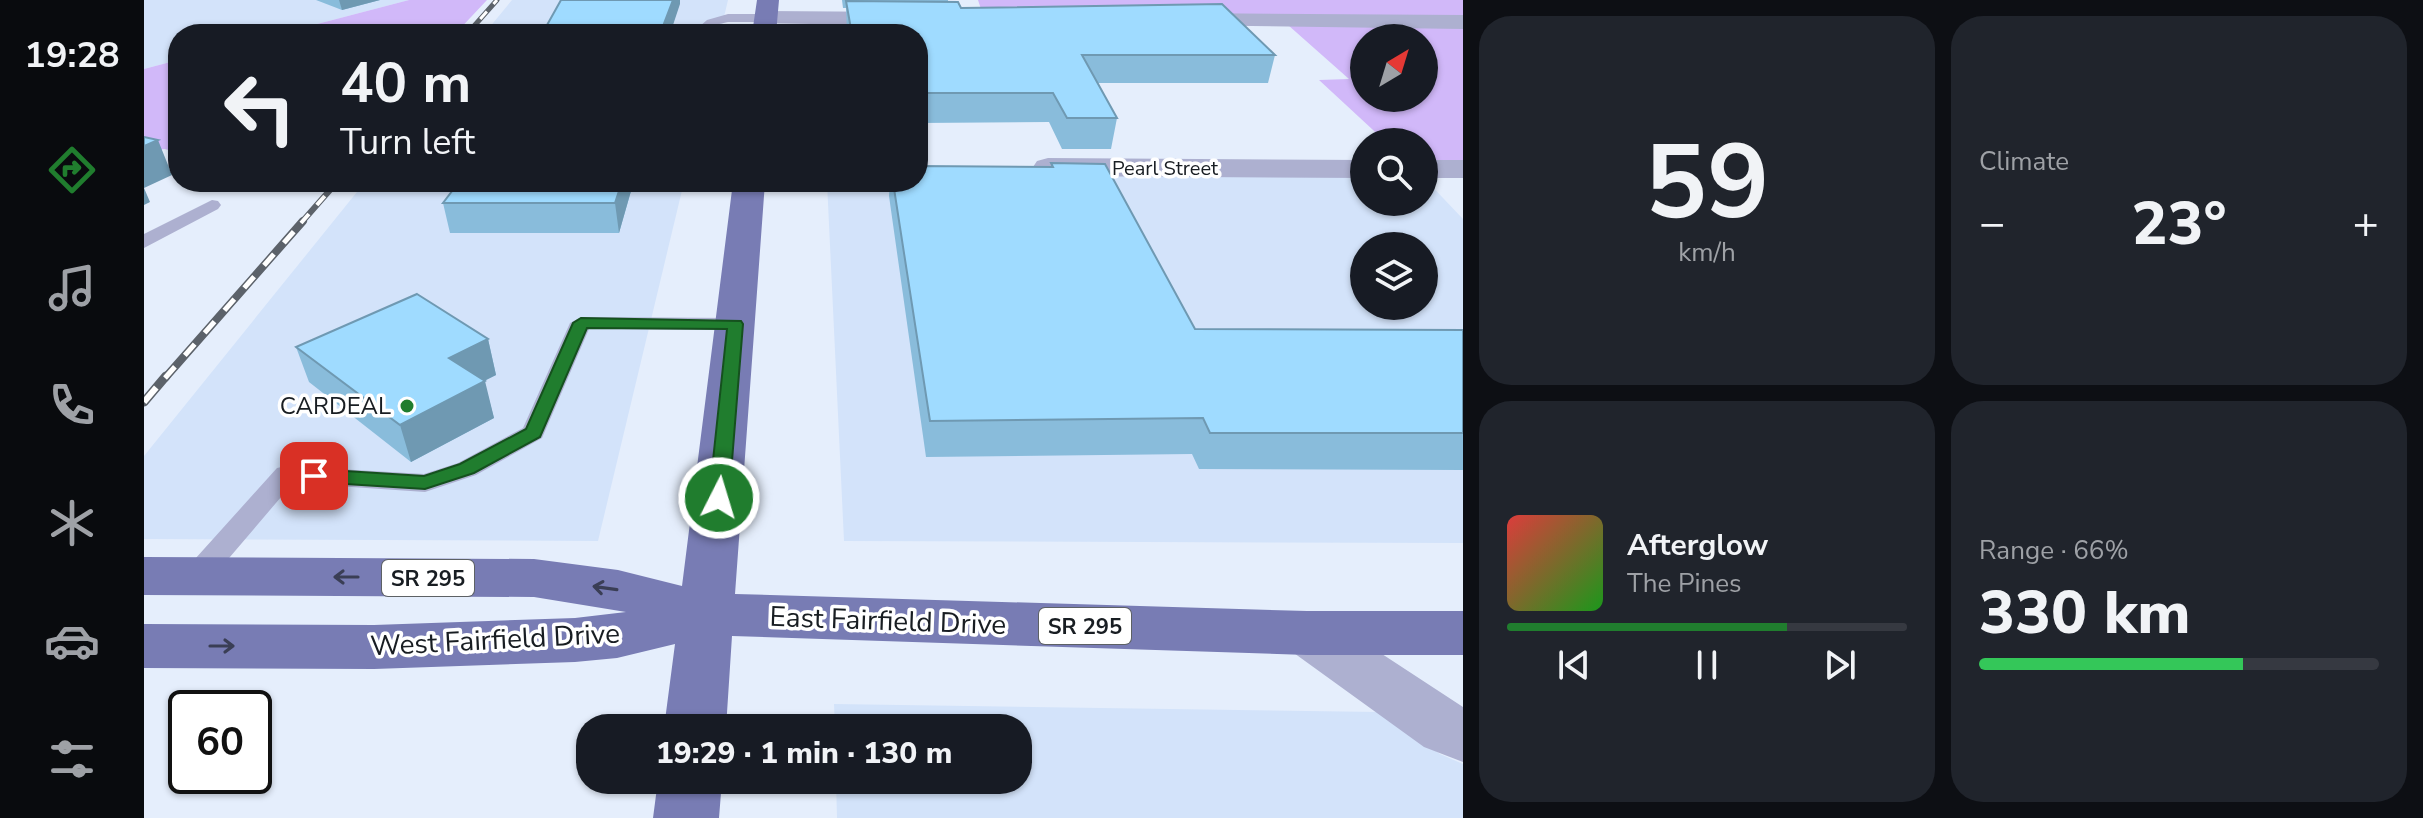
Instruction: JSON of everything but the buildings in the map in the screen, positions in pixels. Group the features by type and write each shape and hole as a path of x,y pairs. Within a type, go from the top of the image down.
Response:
{"main road":[{"path":"697,714 748,192"},
{"name":"West Fairfield Drive","path":"144,576 534,578 618,590 708,614"},
{"name":"West Fairfield Drive","path":"144,646 374,647 575,640 617,636 708,614"},
{"name":"East Fairfield Drive","path":"708,614 1307,633 1463,633"},
{"path":"686,818 689,794"}],"street":[{"path":"766,17 933,19"},
{"path":"1150,20 1463,22"},
{"name":"Pearl Street","path":"1014,167 1350,169"},
{"path":"1438,169 1463,169"},
{"path":"1307,633 1446,729 1463,736"}],"lane":[{"path":"707,24 726,18 766,17"},
{"path":"144,242 212,205"},
{"path":"196,577 286,474 425,483 467,469 533,433 581,323 735,324"}],"shaded area":[{"path":"144,0 409,0 317,24 168,24 168,63 144,69"},
{"path":"409,0 487,0 464,24 317,24"},
{"path":"512,0 728,0 722,24 492,24"},
{"path":"978,0 1463,0 1463,18 983,15"},
{"path":"1288,25 1350,25 1350,109 1319,80 1349,79"},
{"path":"1438,25 1463,25 1463,162 1438,162 1438,128 1371,128 1354,112 1438,112"},
{"path":"168,63 168,150 144,151 144,69"},
{"path":"928,174 1350,176 1350,216 1438,216 1438,193 1463,219 1463,543 844,541 827,192 928,192"},
{"path":"357,192 682,192 598,541 144,539 144,456"},
{"path":"834,704 1379,712 1440,754 1463,764 1463,818 837,818 836,794 1032,794 1032,714 834,714"}],"railway":[{"path":"476,24 497,0"},
{"path":"301,223 328,192"},
{"path":"165,378 303,221"},
{"path":"144,402 166,376"}],"place":[{"name":"CARDEAL","path":"407,406"}],"route":[{"path":"314,476 425,483 467,469 533,433 581,323 735,324 719,498"}]}
